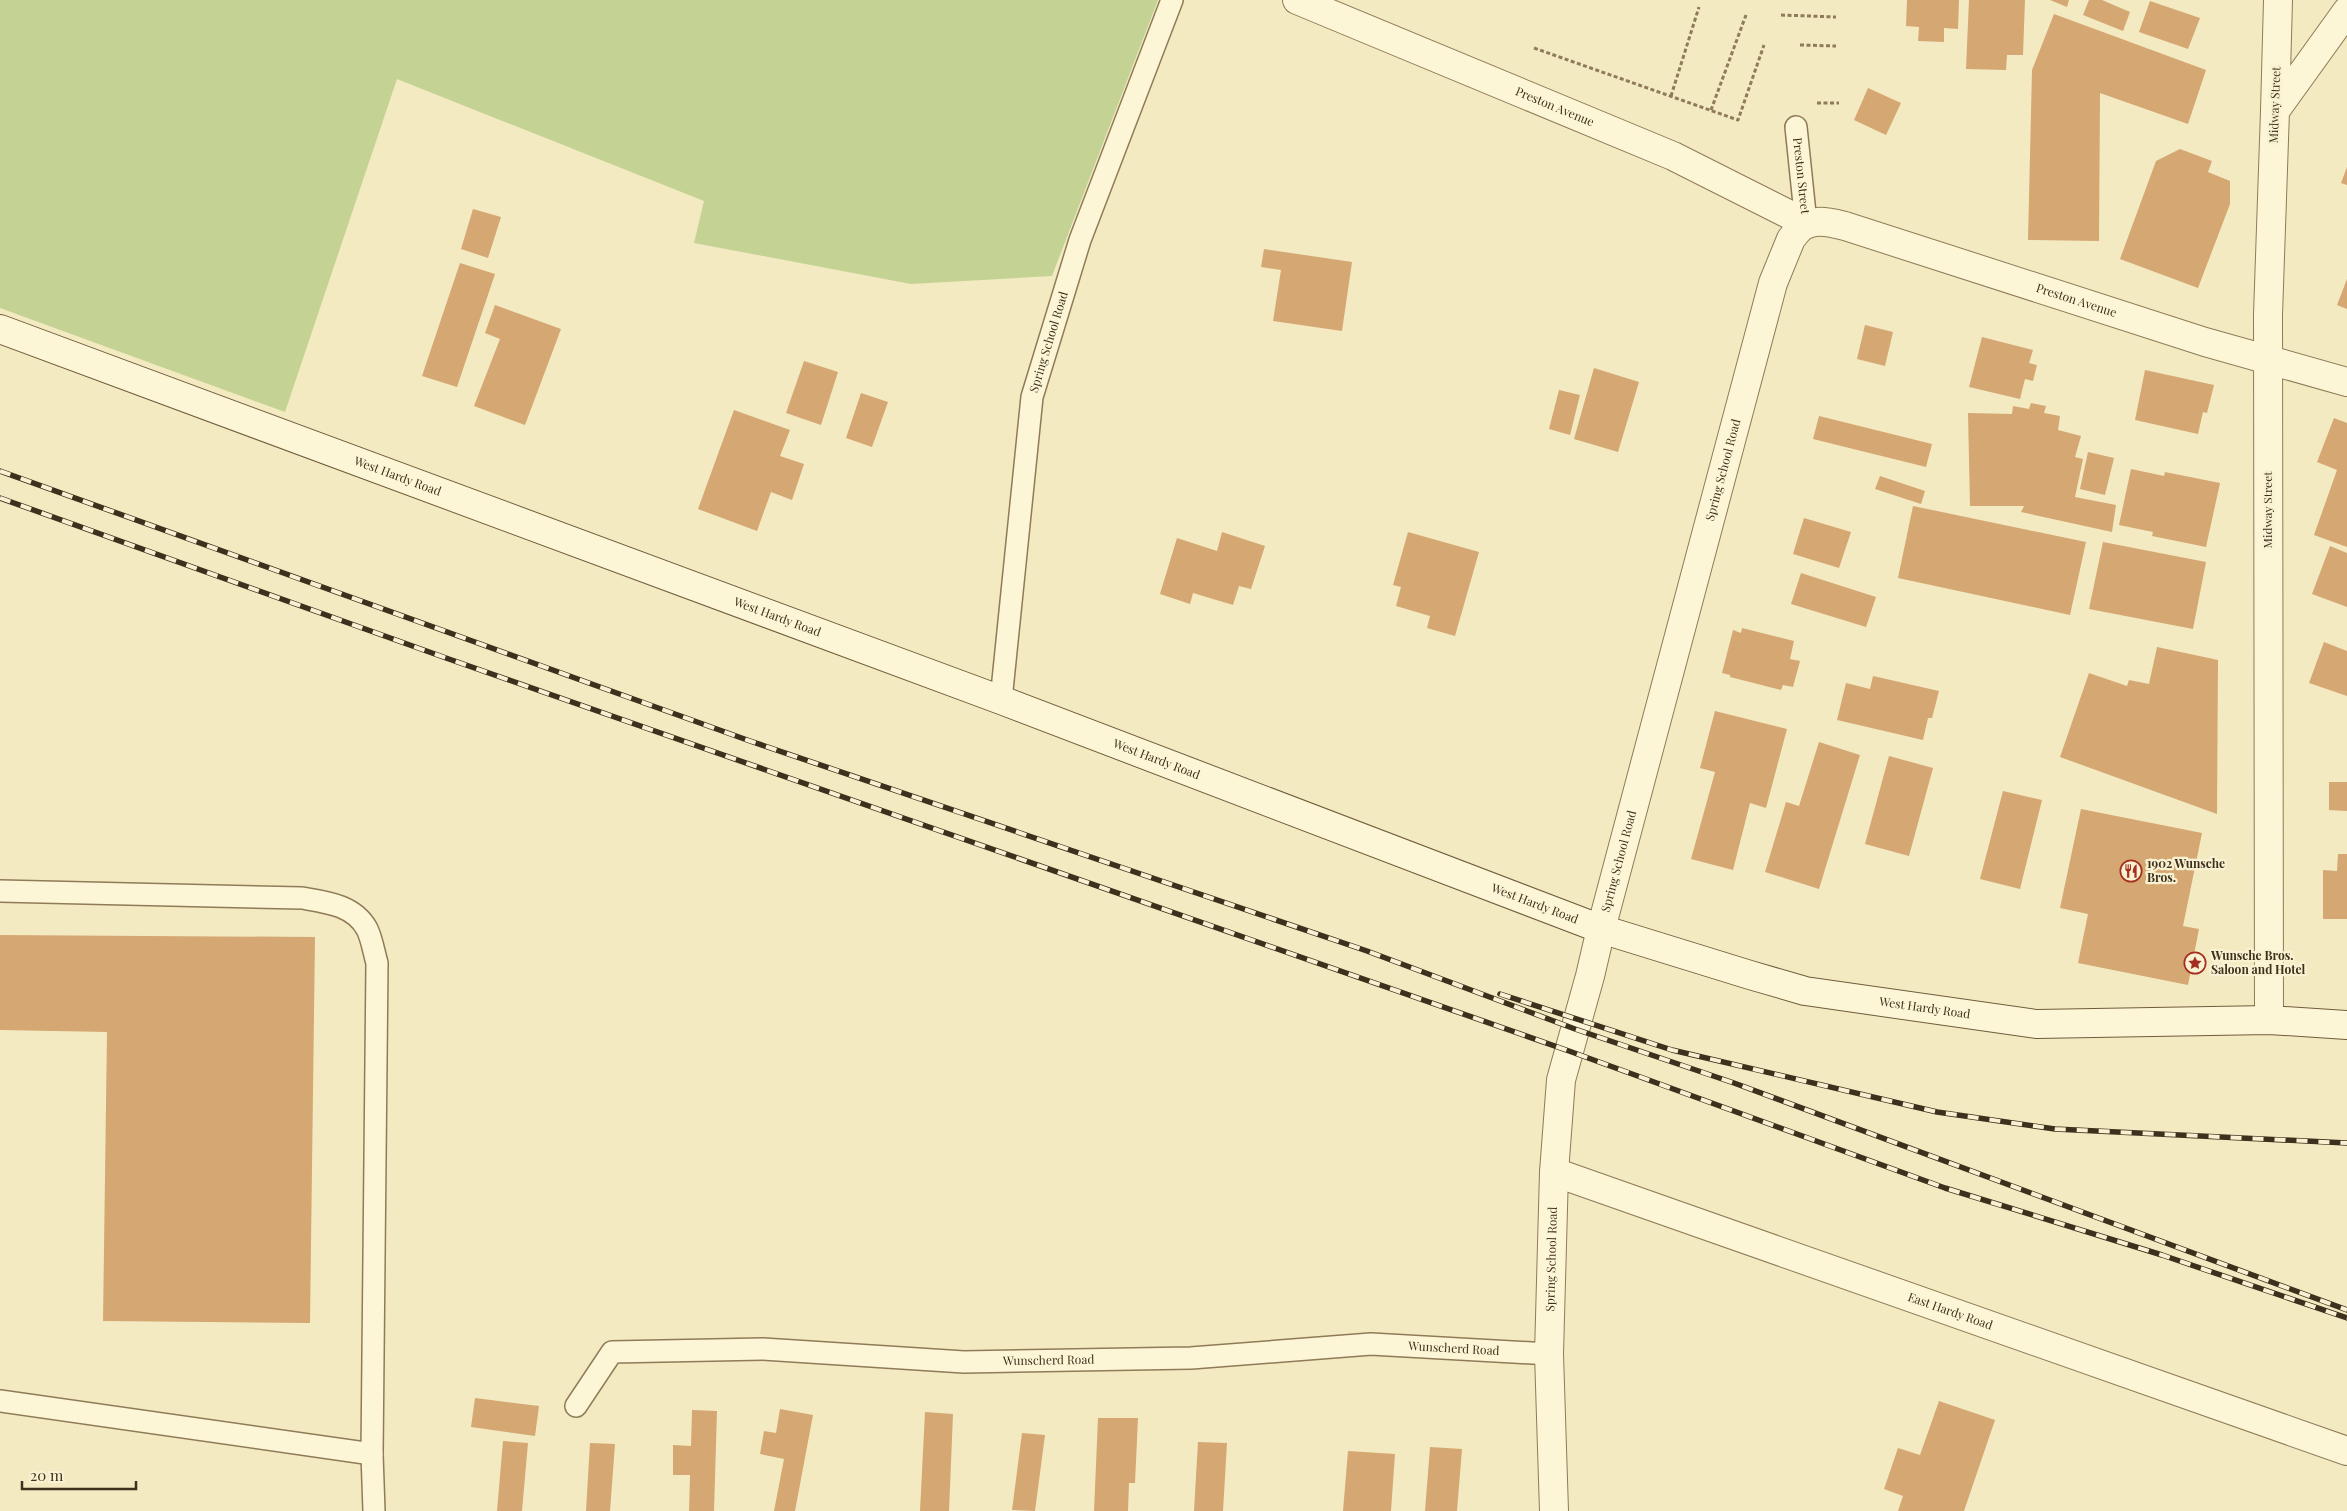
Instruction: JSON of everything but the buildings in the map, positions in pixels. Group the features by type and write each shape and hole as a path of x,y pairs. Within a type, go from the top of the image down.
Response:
{"street":[{"name":"Preston Avenue","path":"1297,0 1674,156 1802,226 1816,221 1845,226 2196,339 2347,382"},
{"name":"Midway Street","path":"2269,1020 2268,359 2278,0"},
{"path":"2275,111 2347,11"},
{"name":"Spring School Road","path":"1554,1511 1549,1354 1554,1172 1561,1080 1773,283 1788,246 1802,226"},
{"name":"West Hardy Road","path":"0,329 1001,700 1601,929 1806,991 2036,1024 2269,1020 2347,1025"},
{"name":"East Hardy Road","path":"1554,1172 2347,1451"}],"lane":[{"name":"Spring School Road","path":"1001,700 1032,397 1080,240 1172,0"},
{"name":"Preston Street","path":"1796,127 1802,226"},
{"path":"0,891 302,898 330,902 350,911 367,929 377,963 372,1454 374,1511"},
{"name":"Wunscherd Road","path":"576,1406 612,1352 764,1349 964,1362 1191,1358 1371,1344 1549,1354"},
{"path":"0,1401 372,1454"}],"path":[{"path":"1671,96 1700,7"},
{"path":"1711,110 1746,14"},
{"path":"1780,15 1836,17"},
{"path":"1534,48 1738,120 1764,45"},
{"path":"1800,46 1836,46"}],"green space":[{"path":"0,0 1158,0 1052,276 911,284 694,243 704,201 397,79 285,412 0,308"}],"railway":[{"path":"0,471 750,741 1367,951 1575,1029 1734,1083 2347,1310"},
{"path":"0,498 446,658 1569,1051 1945,1188 2162,1255 2347,1318"},
{"path":"1500,994 1672,1050 1937,1112 2055,1129 2347,1143"}],"place":[{"name":"1902 Wunsche Bros.","path":"2131,871"},
{"name":"Wunsche Bros. Saloon and Hotel","path":"2195,963"}]}
